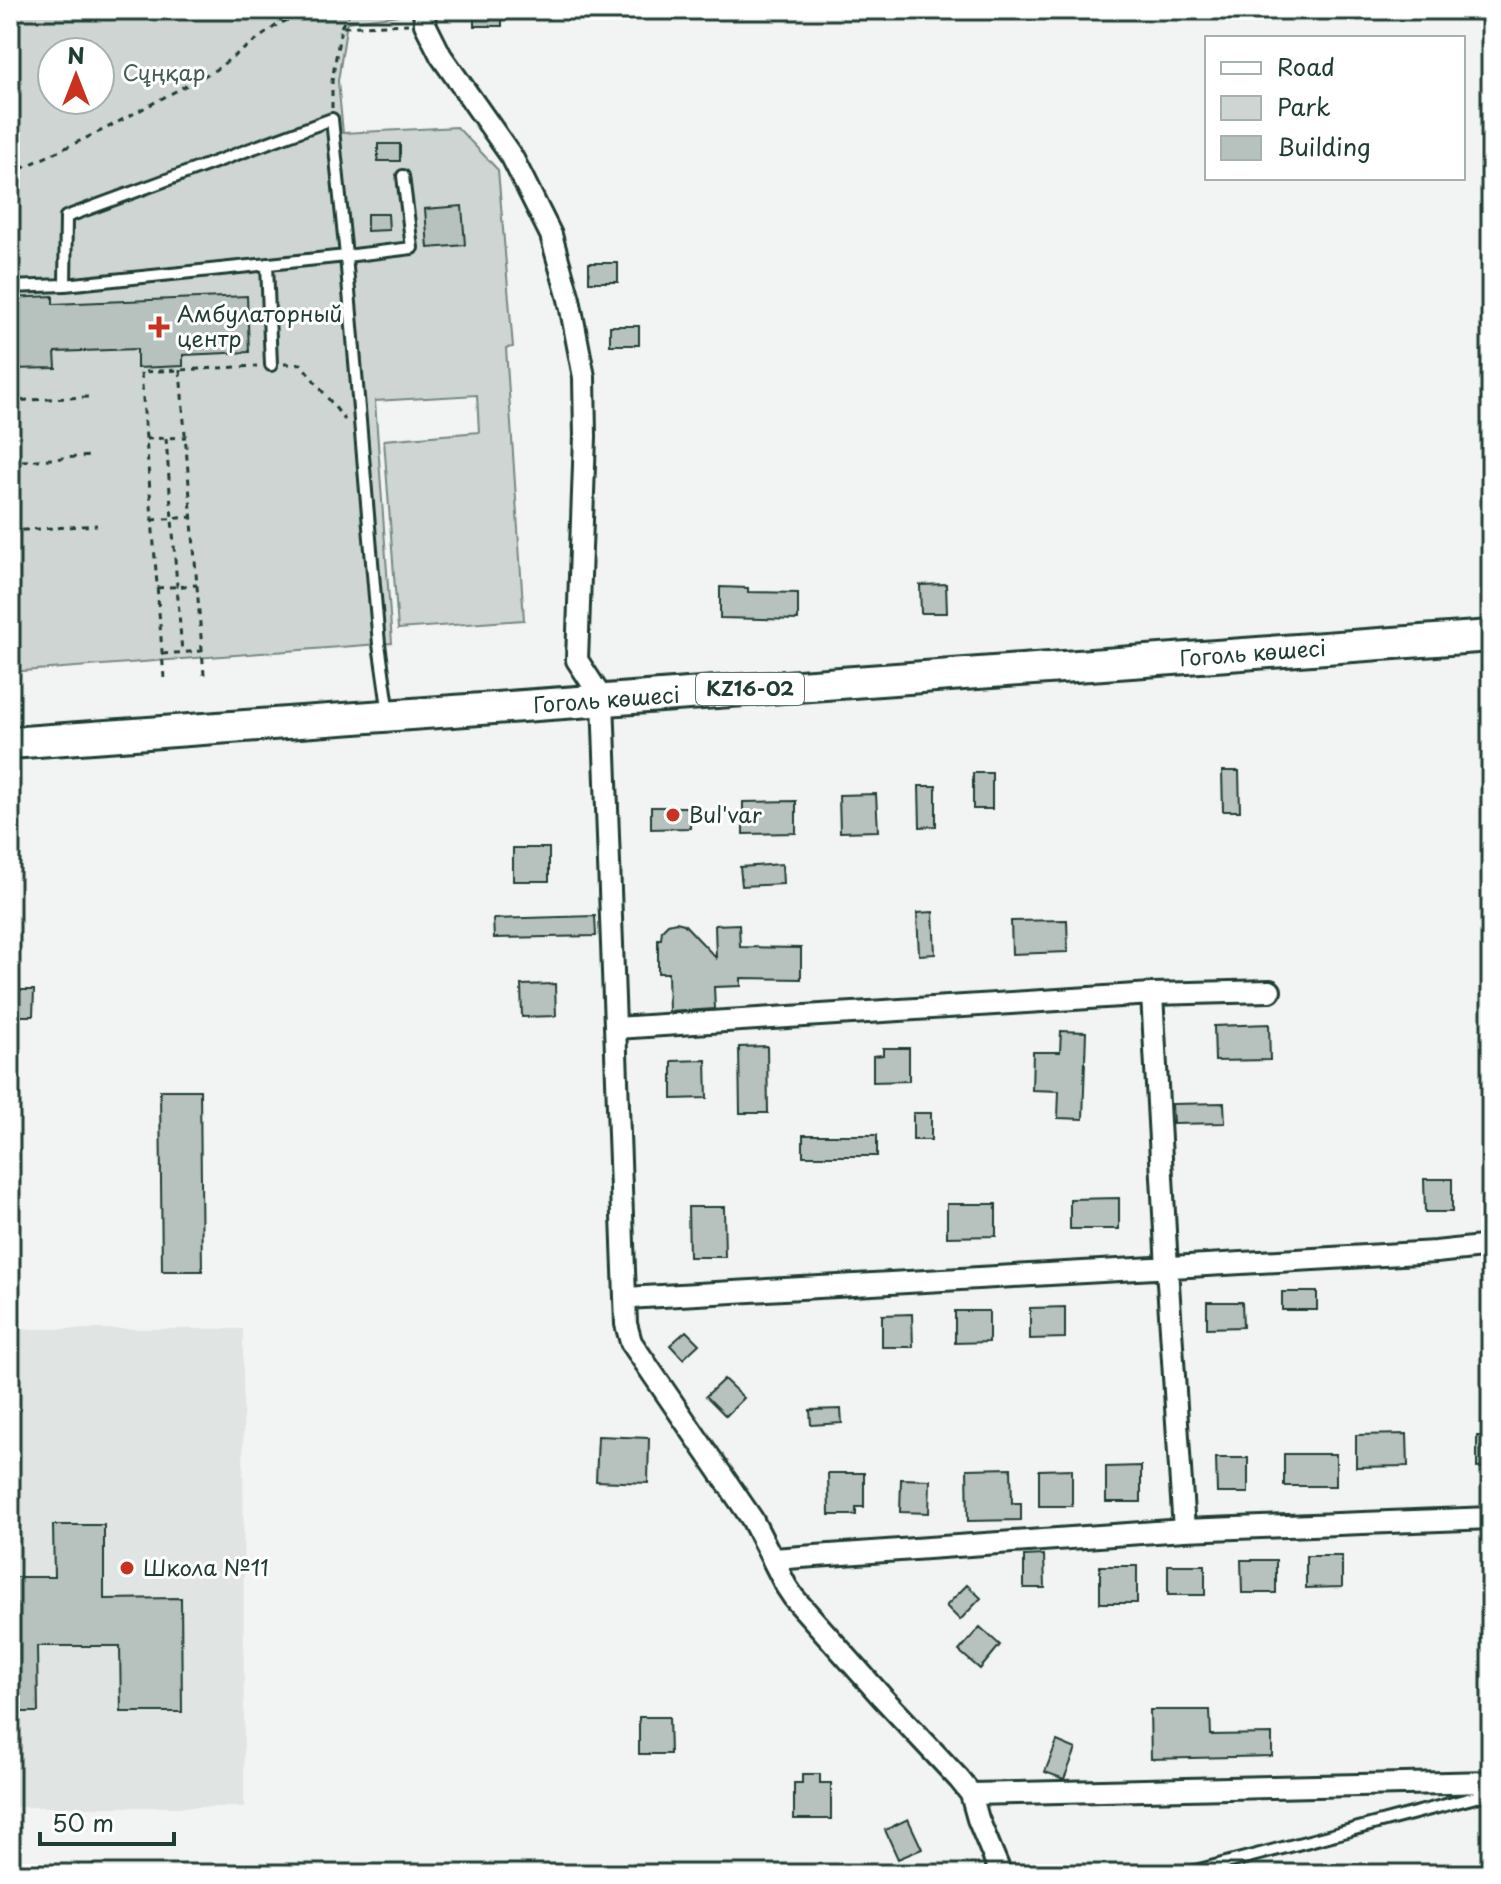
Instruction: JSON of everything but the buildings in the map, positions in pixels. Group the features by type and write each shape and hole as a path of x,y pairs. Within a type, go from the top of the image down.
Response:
{"main road":[{"name":"Гоголь көшесі","path":"10,743 1491,636"}],"street":[{"path":"424,17 441,56 512,157 551,235 569,299 584,377 577,660 603,700 626,1324 631,1342 752,1519 794,1598 971,1794 1001,1874"},
{"path":"616,1028 1152,994 1270,991"},
{"path":"1152,994 1184,1530"},
{"path":"626,1298 1436,1252 1491,1246"},
{"path":"773,1559 1184,1530 1491,1518"},
{"path":"971,1794 1491,1782"}],"lane":[{"path":"65,285 66,217 332,119 379,644 389,716"},
{"path":"10,287 65,285 412,248 403,176"},
{"path":"267,264 271,365"},
{"path":"1184,1874 1491,1793"}],"path":[{"path":"10,174 105,129 215,70 277,25 309,10"},
{"path":"332,119 332,81 341,27 351,10"},
{"path":"341,27 424,17"},
{"path":"164,678 141,372 301,364 362,443"},
{"path":"180,370 204,675"},
{"path":"10,401 88,397"},
{"path":"146,439 186,437"},
{"path":"166,438 182,653"},
{"path":"10,462 91,456"},
{"path":"152,520 192,517"},
{"path":"10,531 97,525"},
{"path":"10,571 14,639 10,640"},
{"path":"157,588 197,585"},
{"path":"162,654 202,651"}],"shaded area":[{"name":"Школа №11","path":"10,1329 243,1329 244,1807 10,1807"}],"green space":[{"name":"Сұңқар","path":"10,10 406,10 407,14 347,22 338,81 343,133 457,127 498,170 513,347 506,348 524,620 398,629 384,440 479,432 477,395 375,401 392,643 10,672"}],"place":[{"name":"Амбулаторный центр","path":"159,327"},
{"name":"Bul'var","path":"673,815"},
{"name":"Школа №11","path":"127,1568"}]}
